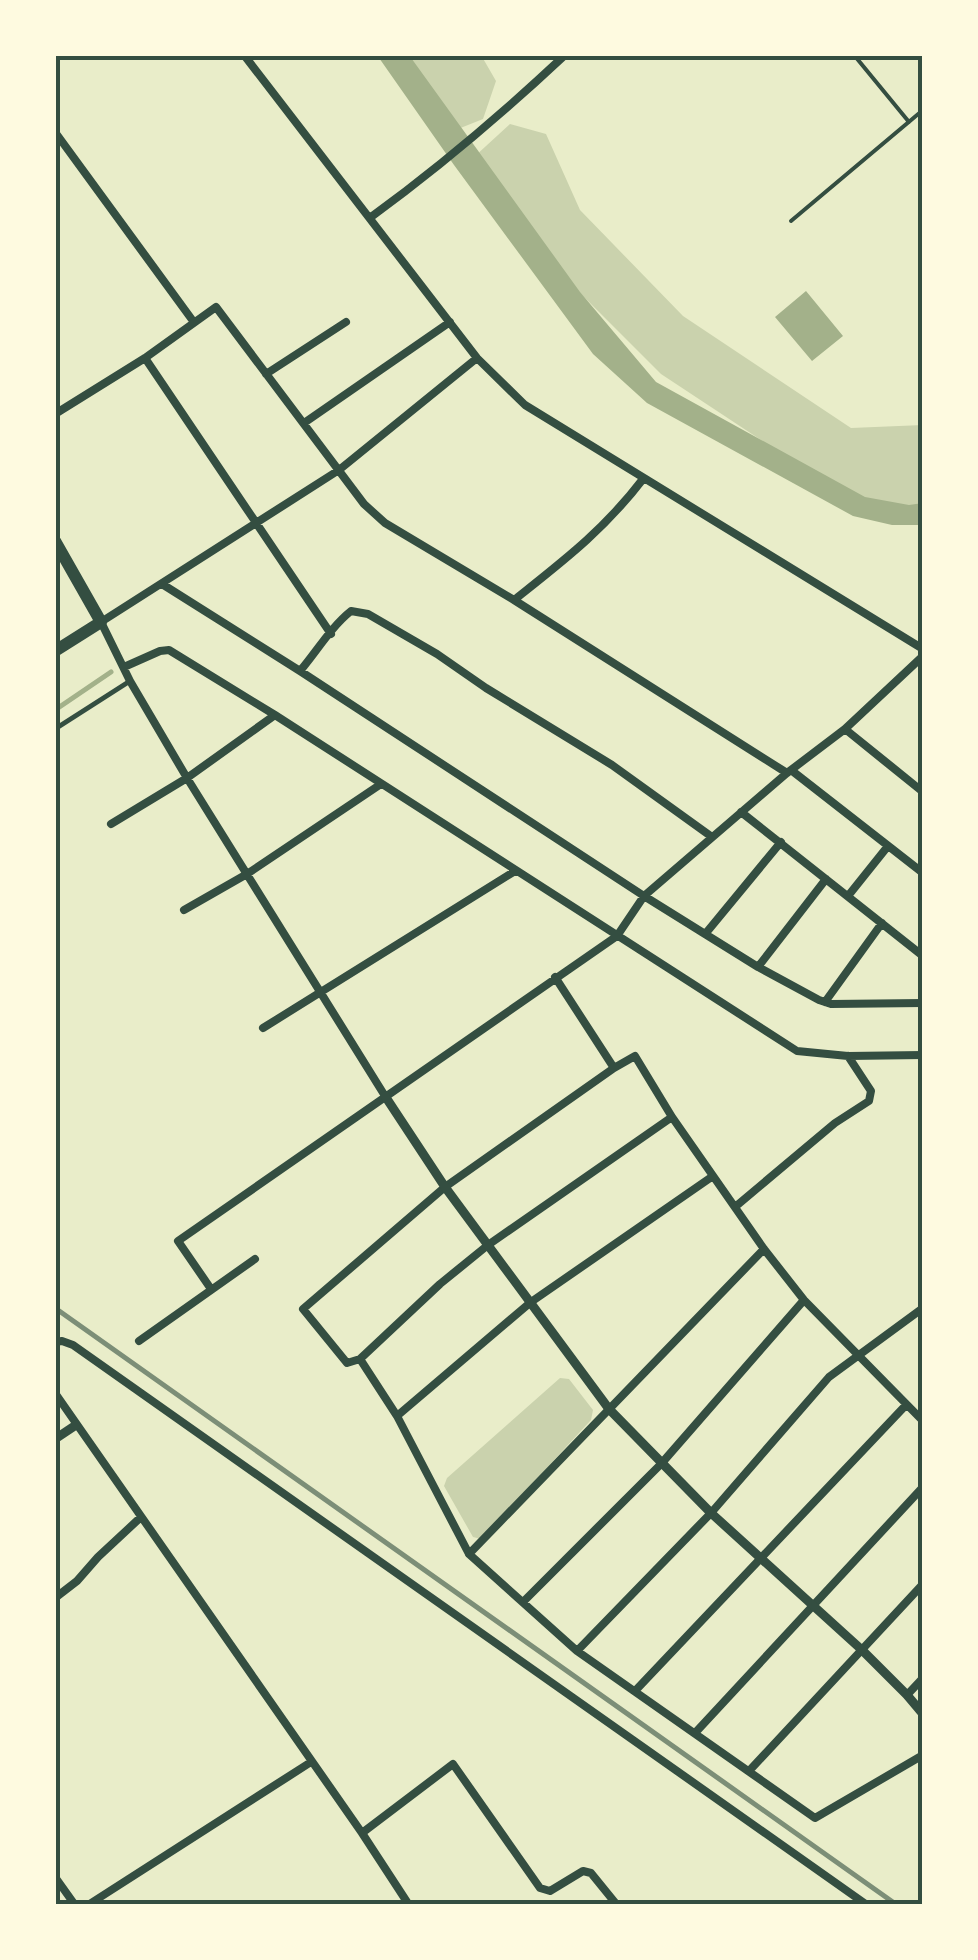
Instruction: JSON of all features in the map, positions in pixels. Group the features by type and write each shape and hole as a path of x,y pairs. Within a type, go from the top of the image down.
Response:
{"highway":[{"path":"55,541 60,564 101,622 55,651"}],"street":[{"path":"211,1289 178,1241 618,936 644,896 740,812 845,729 923,652 525,405 477,358 244,55"},
{"path":"371,218 490,125 566,55"},
{"path":"55,132 193,321"},
{"path":"55,414 216,307 364,504 385,523 789,772 921,868"},
{"path":"266,374 346,322"},
{"path":"304,423 450,322"},
{"path":"144,358 330,634"},
{"path":"477,358 339,470 101,622 130,681 187,778 384,1096 609,1410 711,1513 862,1650 923,1714"},
{"path":"514,600 576,552 620,510 643,479"},
{"path":"162,584 758,966 831,1004 923,1003"},
{"path":"300,670 351,610 368,614 612,766 712,837"},
{"path":"124,666 169,650 275,714 797,1051 848,1056 923,1055"},
{"path":"55,729 130,681"},
{"path":"111,824 187,778 275,714"},
{"path":"845,729 923,792"},
{"path":"184,910 248,874 381,784"},
{"path":"740,812 923,956"},
{"path":"706,933 781,842"},
{"path":"848,896 888,846"},
{"path":"263,1028 515,871"},
{"path":"758,966 826,878"},
{"path":"825,1002 882,923"},
{"path":"555,977 614,1068"},
{"path":"672,1116 488,1245 360,1359 347,1363 302,1309 445,1186 634,1056 764,1250 804,1300 923,1421"},
{"path":"735,1207 835,1124 869,1102 871,1091 848,1056"},
{"path":"397,1416 531,1302 712,1176"},
{"path":"469,1554 764,1250"},
{"path":"138,1341 255,1259"},
{"path":"523,1602 661,1464 804,1300"},
{"path":"577,1652 711,1513 829,1378 923,1308"},
{"path":"55,1342 74,1345 867,1905"},
{"path":"360,1359 397,1416 469,1554 577,1652 815,1818 923,1755"},
{"path":"55,1393 409,1905"},
{"path":"635,1692 906,1405"},
{"path":"55,1439 76,1425"},
{"path":"695,1733 923,1487"},
{"path":"55,1598 141,1517"},
{"path":"749,1771 923,1584"},
{"path":"907,1695 923,1678"},
{"path":"88,1905 311,1762"},
{"path":"362,1833 453,1764 540,1888 550,1890 583,1871 591,1874 617,1905"},
{"path":"55,1877 74,1905"}],"lane":[{"path":"854,55 910,122"},
{"path":"791,221 923,110"}],"shaded area":[{"path":"377,55 409,55 580,292 656,382 865,497 909,505 923,503 923,525 892,525 853,516 647,403 593,354"},
{"path":"400,55 481,55 496,81 483,119 453,131"},
{"path":"510,124 546,134 580,210 683,316 851,428 923,425 923,509 849,498 661,374 534,247 474,157"},
{"path":"806,291 843,336 812,361 775,317"},
{"path":"560,1378 569,1379 593,1410 591,1420 481,1539 473,1537 444,1486 447,1478"}],"waterway":[{"path":"55,710 111,672"}],"railway":[{"path":"55,1308 897,1905"}]}
